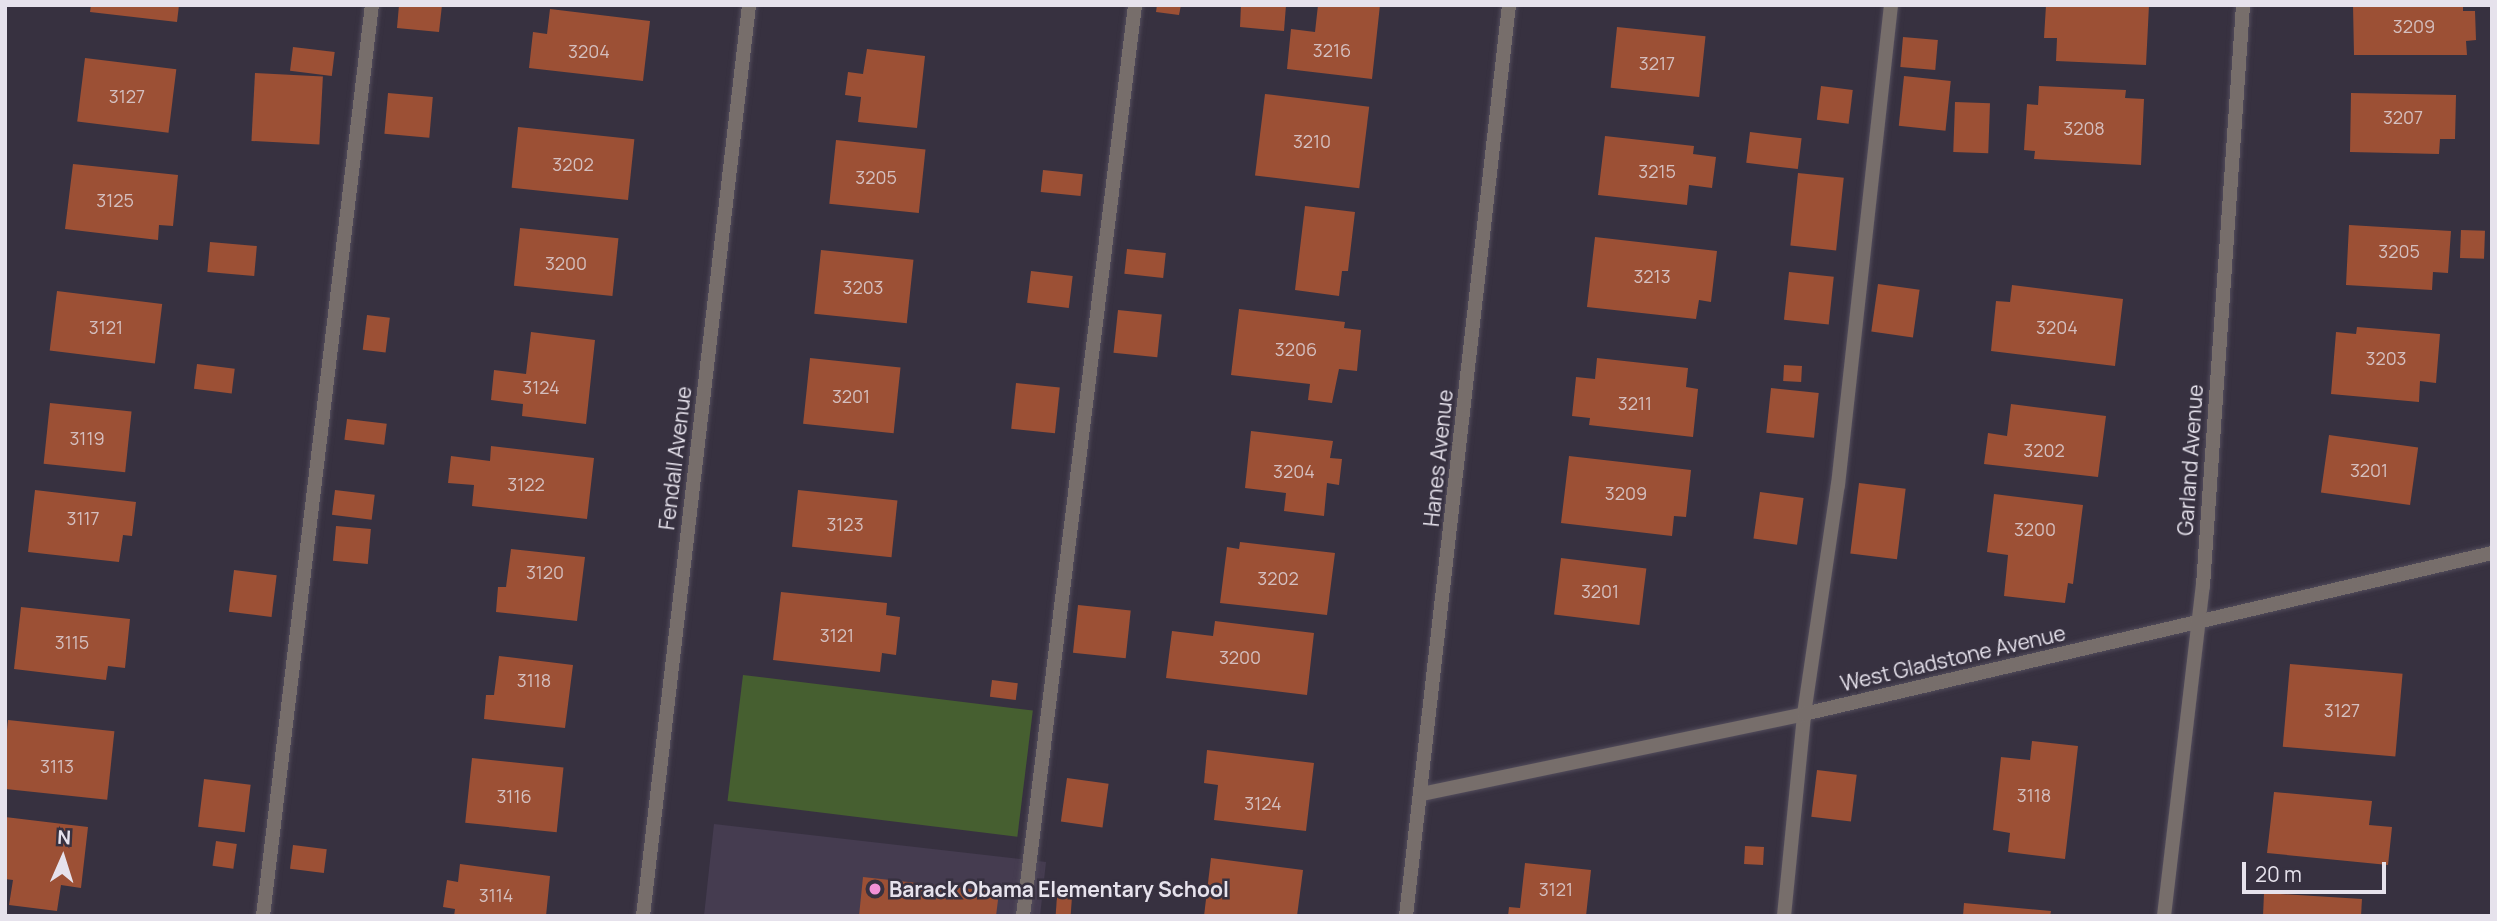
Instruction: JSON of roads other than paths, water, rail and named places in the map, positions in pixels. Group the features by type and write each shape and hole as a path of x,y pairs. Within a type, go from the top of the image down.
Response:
{"street":[{"path":"263,916 372,5"},
{"name":"Fendall Avenue","path":"643,916 749,5"},
{"path":"1023,916 1135,5"},
{"name":"Hanes Avenue","path":"1406,916 1422,794 1509,5"},
{"path":"1784,916 1804,714 1838,485 1891,5"},
{"name":"Garland Avenue","path":"2164,916 2199,623 2243,5"},
{"name":"West Gladstone Avenue","path":"1422,794 1804,714 2492,553"}],"place":[{"name":"Barack Obama Elementary School","path":"875,889"}]}
